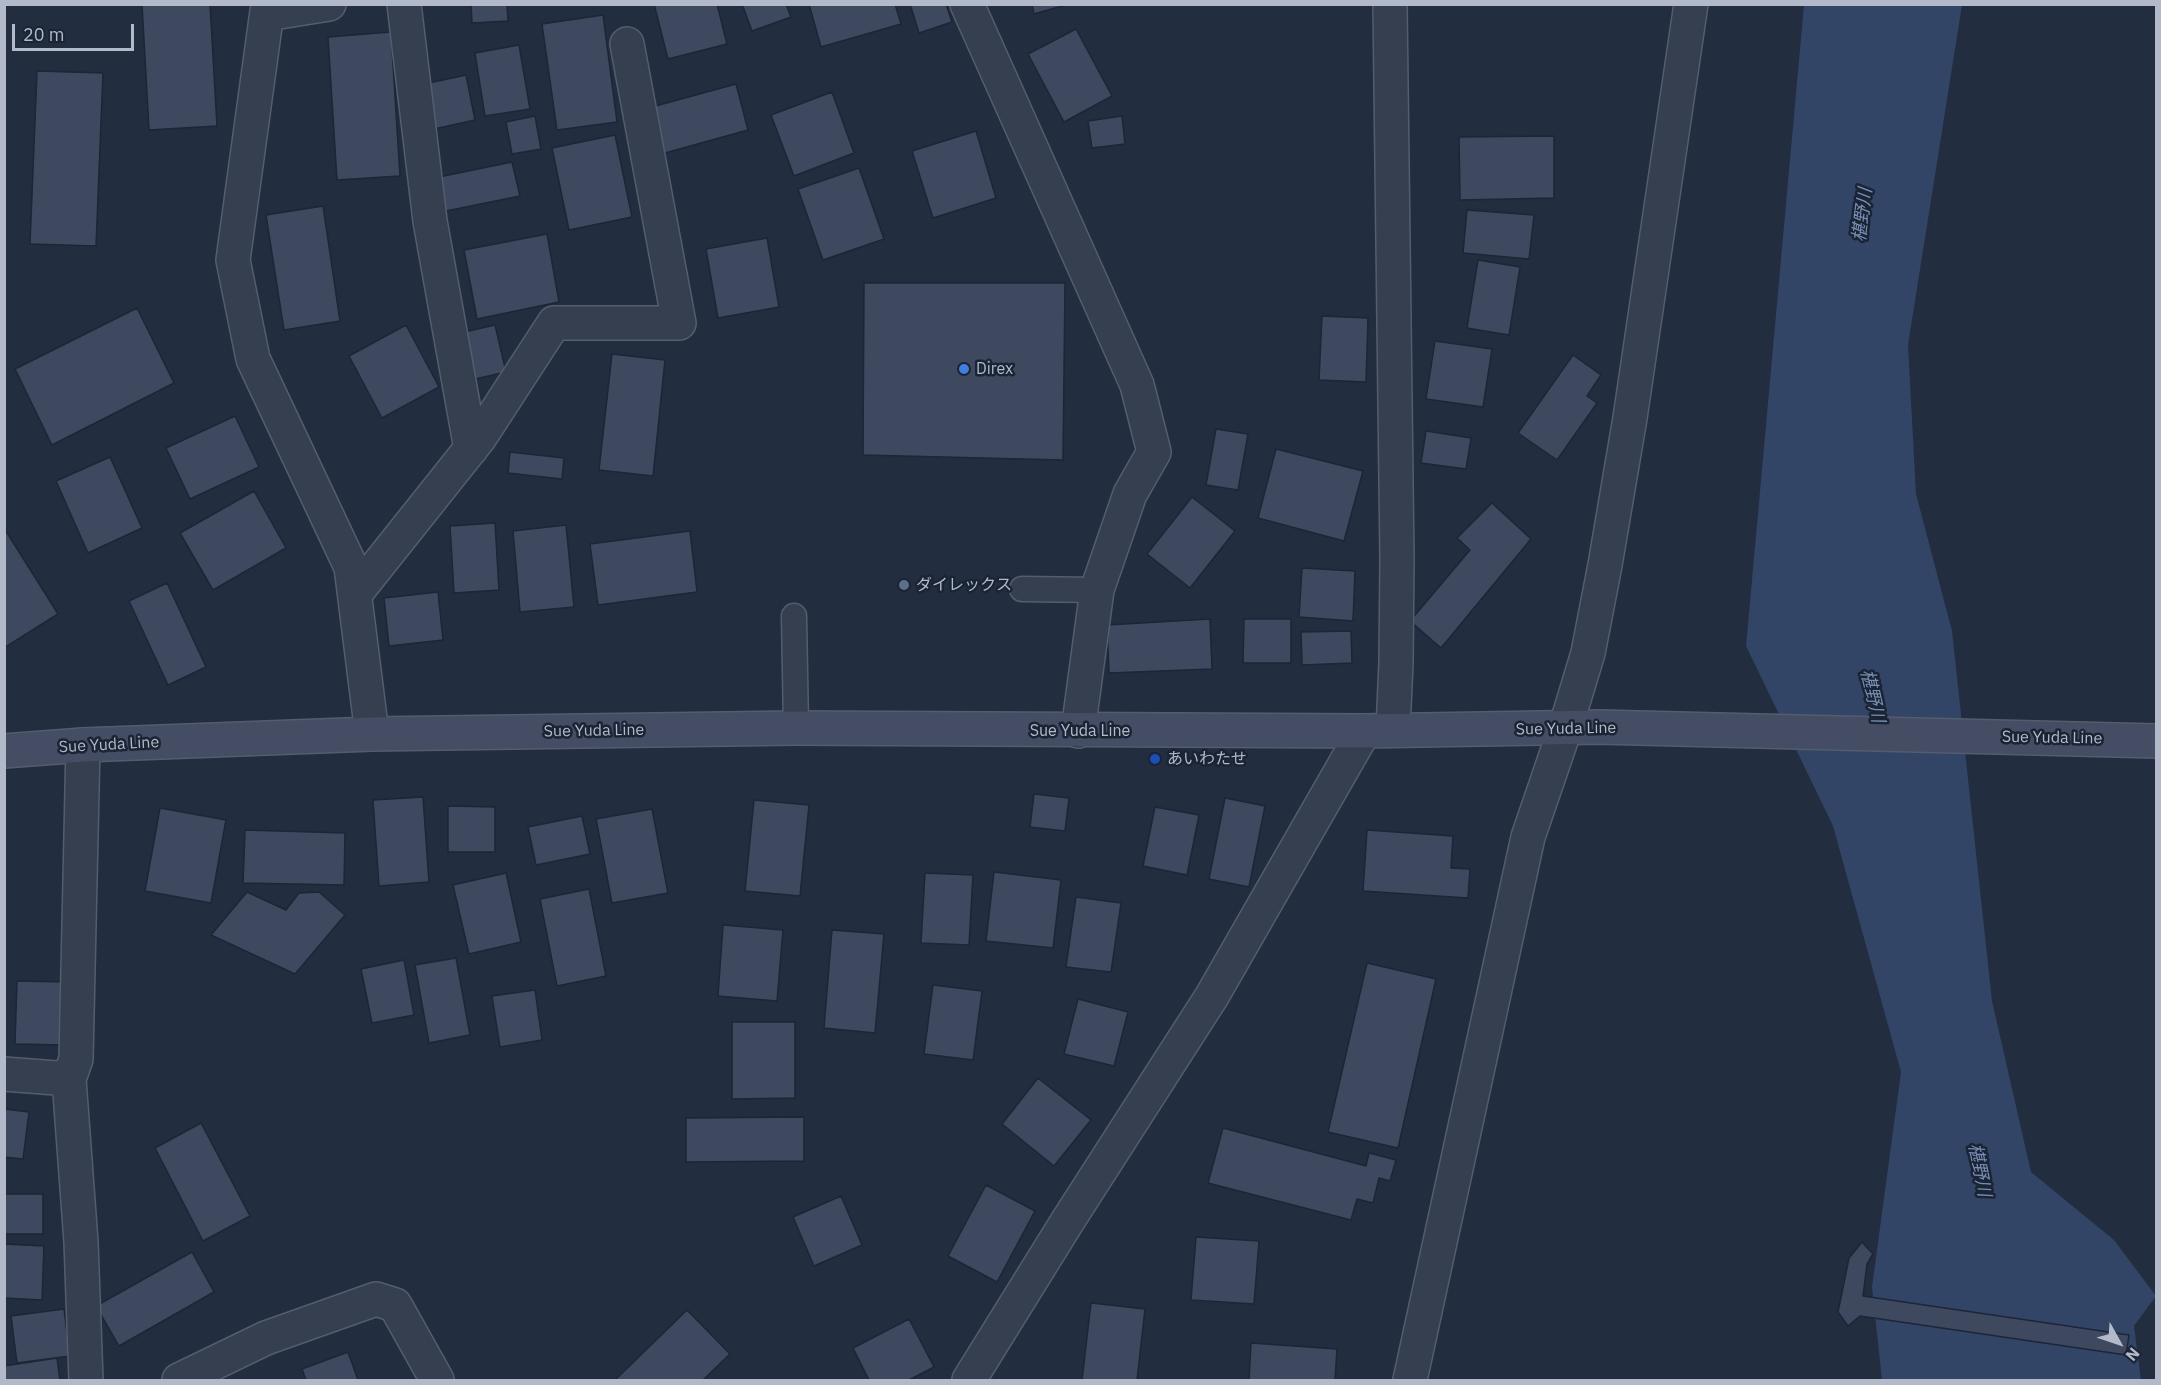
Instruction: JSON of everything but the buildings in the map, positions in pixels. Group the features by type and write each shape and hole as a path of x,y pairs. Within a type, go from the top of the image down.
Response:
{"main road":[{"name":"Sue Yuda Line","path":"4,751 83,745 372,734 795,728 1379,731 1599,727 2157,741"}],"street":[{"path":"329,4 268,9 233,260 253,359 351,567 372,734"},
{"path":"404,4 430,221 471,449"},
{"path":"967,4 1137,385 1154,452 1130,494 1097,590 1078,731"},
{"path":"969,1380 1379,731 1396,663 1390,4"},
{"path":"1410,1380 1528,837 1588,654 1632,407 1691,4"},
{"path":"355,594 471,449 554,323 679,323 627,44"},
{"path":"83,745 76,1059 69,1079 81,1242 86,1380"},
{"path":"4,1074 69,1079"},
{"path":"179,1380 266,1338 376,1299 394,1305 437,1380"}],"lane":[{"path":"1022,589 1097,590"},
{"path":"795,616 795,728"}],"water":[{"name":"椹野川","path":"1804,5 1962,5 1908,345 1916,494 1952,631 1992,1001 2031,1172 2114,1240 2156,1296 2134,1326 2141,1380 1882,1380 1872,1287 1901,1072 1833,826 1746,646"}],"place":[{"name":"Direx","path":"964,369"},
{"name":"ダイレックス","path":"904,585"},
{"name":"あいわたせ","path":"1155,759"}]}
